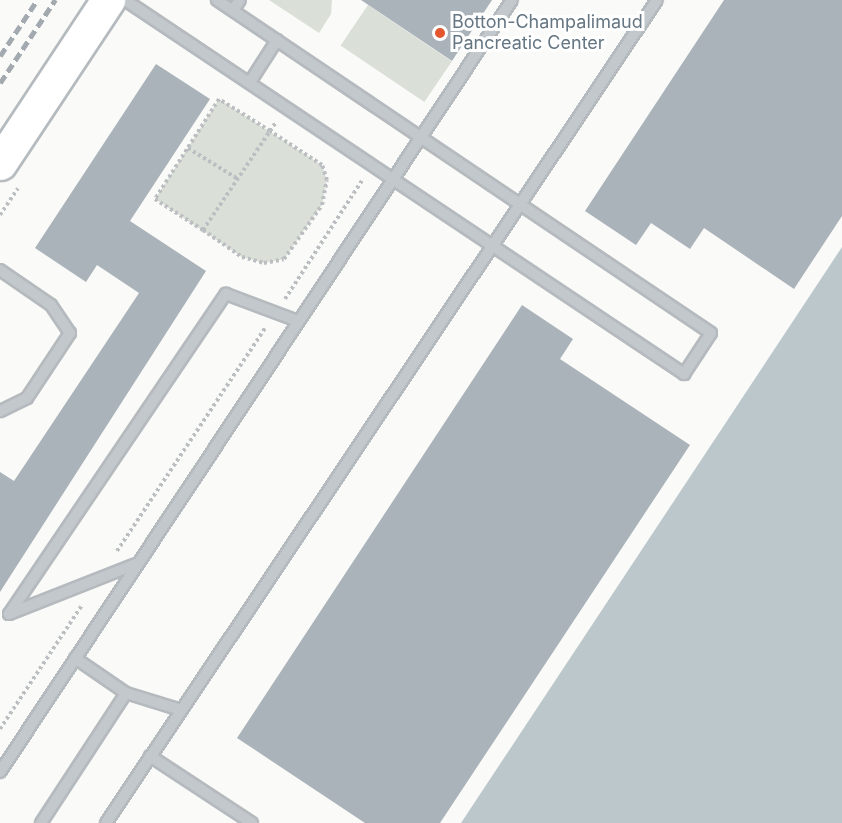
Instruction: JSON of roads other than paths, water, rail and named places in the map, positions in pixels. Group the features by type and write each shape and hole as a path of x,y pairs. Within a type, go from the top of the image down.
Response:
{"main road":[{"path":"0,163 108,0"}],"lane":[{"path":"125,0 684,374 711,333 217,0"},
{"path":"233,10 240,0"},
{"path":"0,772 512,0"},
{"path":"106,823 657,0"},
{"path":"249,82 277,40"},
{"path":"0,270 51,305 70,333 27,398 0,411"},
{"path":"138,562 9,614 226,294 298,321"},
{"path":"75,658 126,693 181,710"},
{"path":"41,823 126,693"},
{"path":"150,756 252,823"}],"railway":[{"path":"0,56 37,0"},
{"path":"0,83 55,0"}],"place":[{"name":"Botton-Champalimaud Pancreatic Center","path":"440,33"}]}
